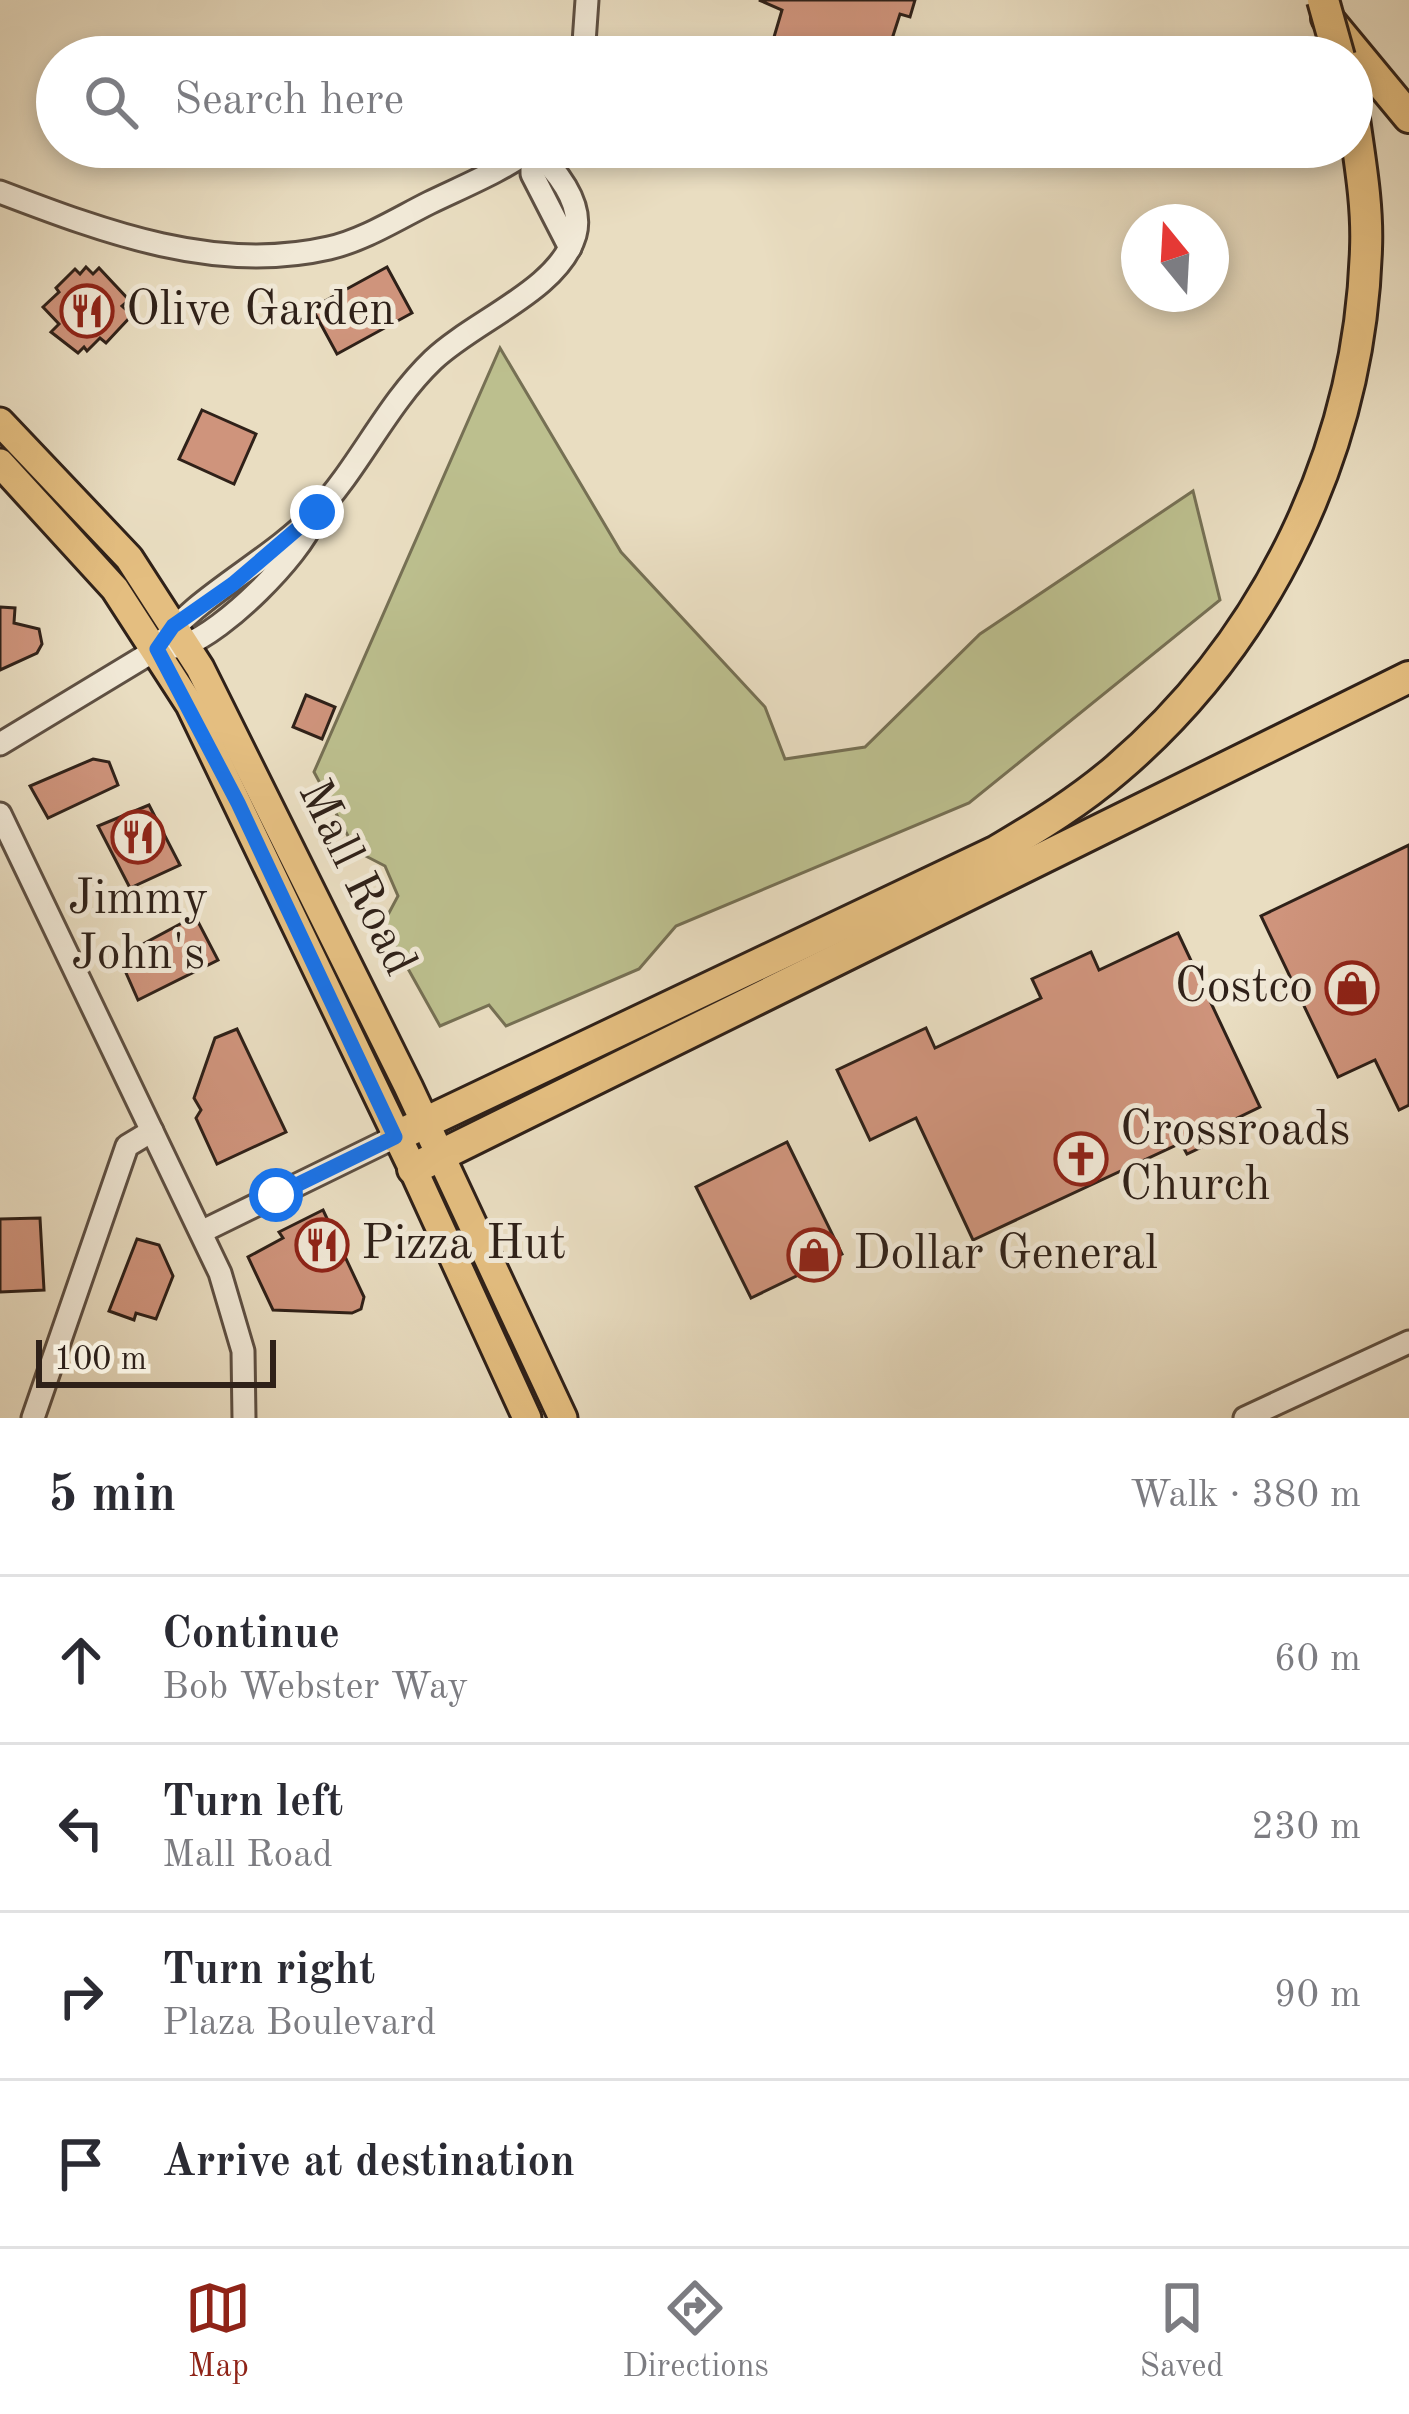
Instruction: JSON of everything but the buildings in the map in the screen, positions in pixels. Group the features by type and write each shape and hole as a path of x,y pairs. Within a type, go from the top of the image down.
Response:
{"highway":[{"path":"1312,0 1342,36"},
{"path":"1323,0 1333,36"},
{"path":"1373,74 1409,117"},
{"path":"395,1137 997,851 1064,810 1149,741 1246,628 1271,588 1314,496 1352,359 1364,281 1359,168"},
{"path":"427,1162 1409,677"},
{"path":"1311,725 1409,703"}],"main road":[{"name":"Mall Road","path":"0,422 117,544 263,790 425,1122 427,1162 527,1418"},
{"name":"Mall Road","path":"0,463 115,589 172,640 238,803 395,1137 427,1162 563,1418"}],"street":[{"path":"584,36 587,0"},
{"path":"0,192 170,248 267,258 332,248 366,235 495,168"},
{"path":"0,744 266,585 301,547 317,512 430,362 559,268 570,248 532,168"},
{"path":"0,814 220,1273 242,1351 244,1418"},
{"path":"33,1418 127,1146 152,1131"},
{"path":"201,1232 395,1137"},
{"path":"1245,1418 1409,1342"}],"green space":[{"path":"500,348 621,552 765,707 785,759 865,747 980,634 1193,491 1220,600 969,803 676,926 639,969 506,1026 489,1005 440,1026 383,924 398,896 385,866 356,851 314,772"}],"place":[{"name":"Olive Garden","path":"87,311"},
{"name":"Jimmy John's","path":"138,837"},
{"name":"Costco","path":"1352,988"},
{"name":"Crossroads Church","path":"1081,1159"},
{"name":"Pizza Hut","path":"322,1245"},
{"name":"Dollar General","path":"814,1255"}],"route":[{"path":"276,1195 395,1137 238,803 157,649 173,626 233,584 317,512"}]}
